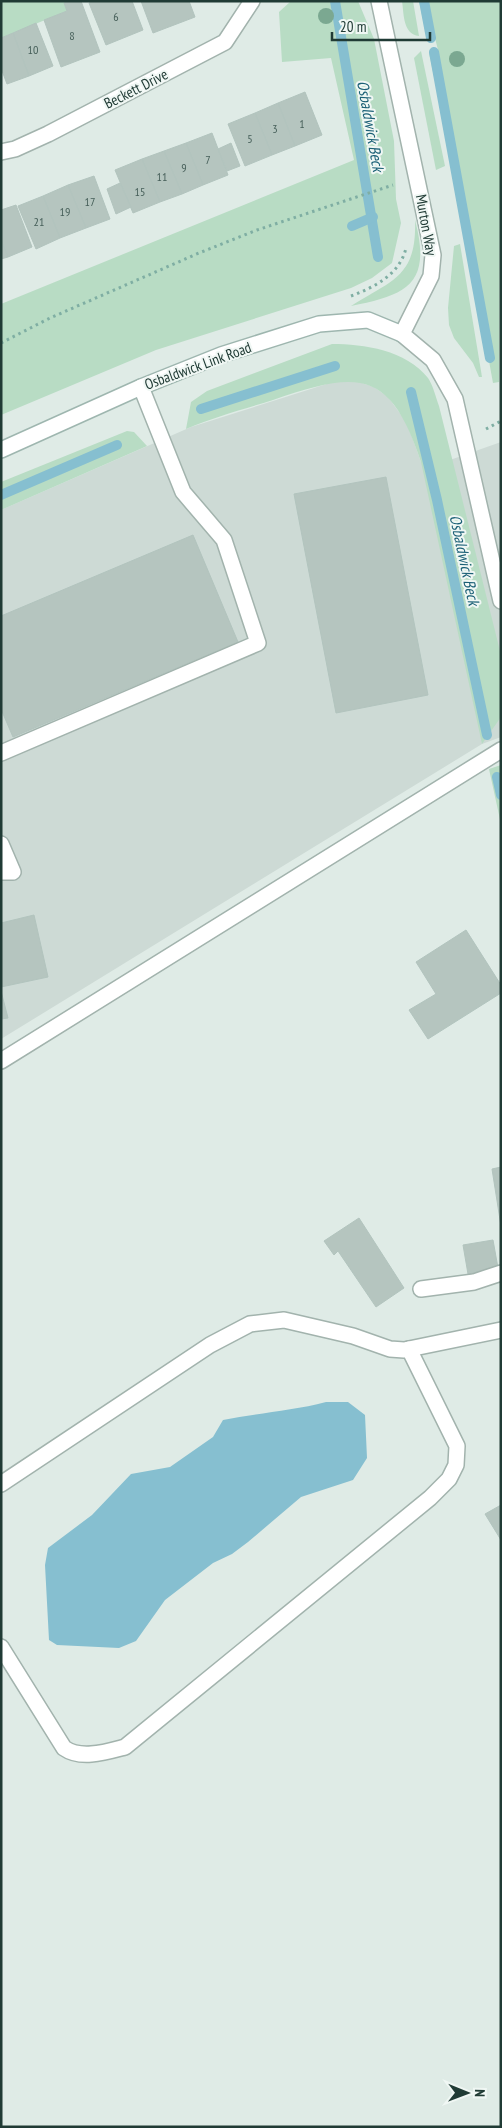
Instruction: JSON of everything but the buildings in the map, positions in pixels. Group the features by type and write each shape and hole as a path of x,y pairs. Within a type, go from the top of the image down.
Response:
{"street":[{"name":"Beckett Drive","path":"1,152 15,150 48,134 225,42 252,1"},
{"name":"Murton Way","path":"379,1 433,255 431,276 402,334"},
{"name":"Osbaldwick Link Road","path":"1,450 142,387 221,355 320,324 368,320 402,334"},
{"path":"402,334 433,360 455,399 501,601"},
{"path":"1,754 258,643 224,540 183,492 142,387"},
{"path":"1,1061 501,750"},
{"path":"1,844 13,872 1,872"},
{"path":"421,1289 474,1282 501,1273"},
{"path":"1,1484 210,1345 250,1324 284,1320 353,1336 390,1349 409,1349 501,1330"},
{"path":"1,1648 64,1748 72,1754 100,1753 125,1747 430,1498 449,1479 456,1465 457,1446 409,1349"}],"path":[{"path":"1,343 50,318 199,253 258,230 398,184"}],"shaded area":[{"path":"336,381 359,382 374,387 388,397 407,423 421,462 433,466 501,442 501,737 482,744 1,1039 1,510 191,427"}],"green space":[{"path":"1,1 70,1 64,3 67,11 1,38"},
{"path":"291,1 358,1 374,39 394,141 396,199 401,223 392,263 372,278 351,288 156,350 1,415 1,304 354,160 331,58 282,62 279,12"},
{"path":"402,1 413,1 419,36 410,32 407,28"},
{"path":"419,1 501,1 499,382 493,383 457,185 429,53 438,50 435,38 427,39"},
{"path":"421,51 445,166 436,170 414,58"},
{"path":"415,220 420,259 417,272 410,283 400,291 387,297 351,306 399,275 412,254 415,239"},
{"path":"460,244 482,377 479,377 473,363 454,338 449,325 448,308 454,246"},
{"path":"332,344 371,347 396,355 419,368 428,378 433,388 501,655 501,717 482,744 421,462 409,431 397,409 383,393 367,385 349,382 328,384 302,390 229,413 186,429 191,402 207,391"},
{"path":"127,431 134,432 147,446 1,510 1,482"},
{"path":"501,765 501,824 489,769"}],"water":[{"path":"326,1402 348,1402 365,1415 367,1458 353,1480 301,1497 248,1542 232,1554 213,1563 165,1600 136,1641 119,1648 57,1645 49,1640 45,1565 48,1548 92,1515 131,1474 170,1467 213,1437 223,1420"}],"waterway":[{"name":"Osbaldwick Beck","path":"335,1 378,257"},
{"path":"424,1 431,38"},
{"path":"434,52 490,358"},
{"path":"352,226 373,217"},
{"path":"201,409 335,366"},
{"name":"Osbaldwick Beck","path":"411,392 437,500 487,735"},
{"path":"1,495 117,445"},
{"name":"Osbaldwick Beck","path":"497,777 501,795"}]}
